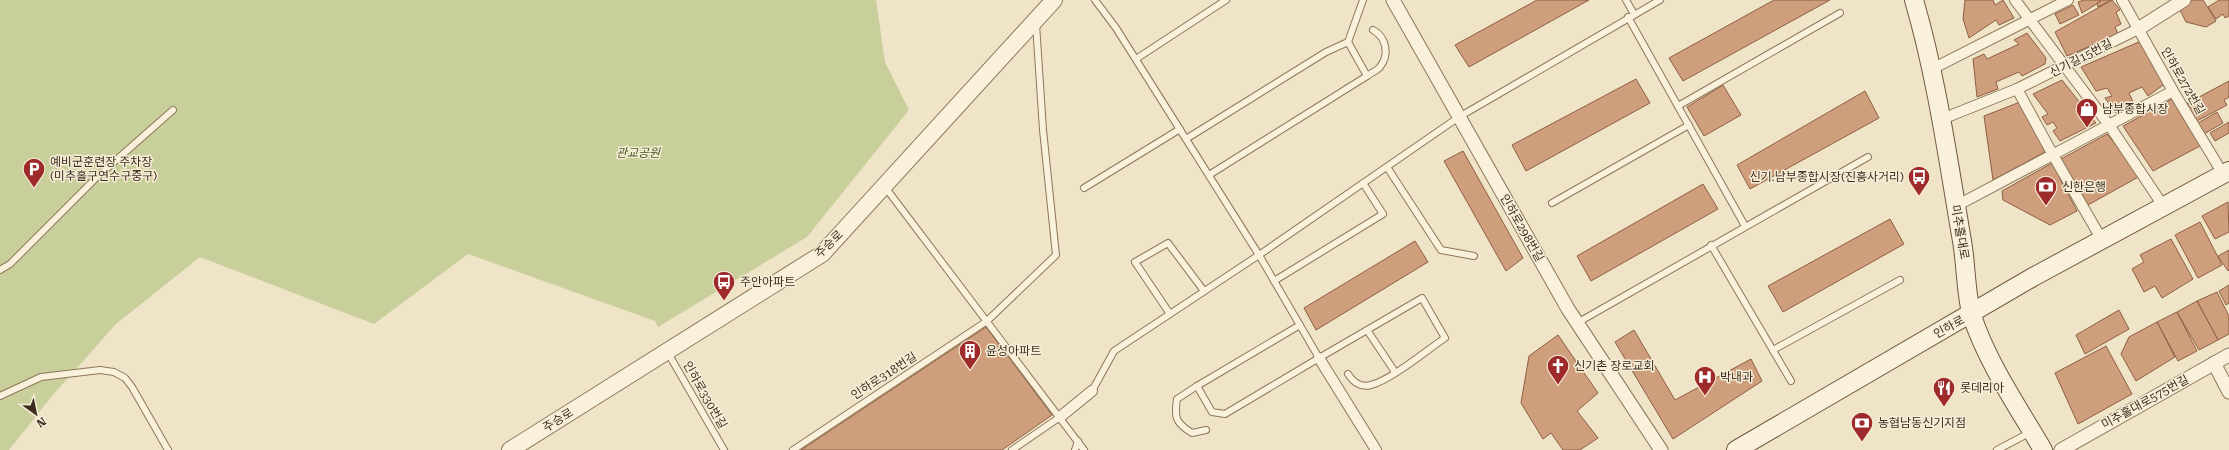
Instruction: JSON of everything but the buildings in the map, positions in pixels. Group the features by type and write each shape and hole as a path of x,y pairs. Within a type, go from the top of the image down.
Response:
{"main road":[{"name":"미추홀대로","path":"1914,0 1932,69 1942,119 1972,315 1987,355 2043,450"},
{"name":"인하로","path":"1736,450 1972,315 2033,277 2226,173"}],"street":[{"name":"주승로","path":"510,450 822,254 1054,0"},
{"name":"인하로298번길","path":"1393,0 1577,323 1661,450"},
{"path":"2015,0 2109,125 2164,207"},
{"path":"1932,69 2068,0"},
{"name":"인하로272번길","path":"2122,0 2173,91 2226,173"},
{"name":"신기길15번길","path":"1942,119 1974,108 2065,67 2138,29 2184,0"},
{"path":"2017,89 2102,240"},
{"path":"1956,206 2173,91"},
{"name":"미추홀대로575번길","path":"2061,450 2229,355"},
{"path":"1319,358 1376,450"},
{"path":"2214,363 2229,392"},
{"path":"1060,417 1092,391"}],"lane":[{"path":"1095,0 1136,59 1209,175 1259,255 1319,358"},
{"path":"1136,59 1226,0"},
{"path":"1186,139 1326,52 1348,42 1363,0"},
{"path":"1626,0 1631,16 1688,125 1745,226"},
{"path":"1092,391 1114,350 1259,255 1459,117 1660,0"},
{"path":"1678,106 1840,13"},
{"name":"인하로318번길","path":"792,450 987,321 1056,254 1043,130 1036,20"},
{"path":"1209,175 1380,67 1385,54 1385,42 1380,34 1373,30"},
{"path":"1348,42 1367,76"},
{"path":"0,270 10,264 97,177 173,110"},
{"path":"1552,203 1688,125"},
{"path":"1084,188 1180,129"},
{"path":"1577,323 1711,245 1868,157"},
{"path":"1387,167 1441,250 1474,256"},
{"path":"1274,281 1383,214 1363,183"},
{"path":"884,186 1084,450"},
{"path":"1170,314 1135,262 1168,242 1204,291"},
{"path":"1711,245 1791,381"},
{"path":"1773,350 1900,280"},
{"path":"1197,386 1212,412 1225,414 1422,298 1445,338 1395,372 1370,385 1358,384 1348,374"},
{"path":"1206,430 1192,433 1180,425 1175,413 1177,399 1300,325"},
{"path":"1367,330 1395,372"},
{"name":"인하로330번길","path":"667,351 724,450"},
{"path":"0,396 41,377 100,370 114,372 126,378 168,450"},
{"path":"1012,450 1060,417"},
{"path":"1997,450 2032,431"},
{"path":"1075,450 1078,441"}],"green space":[{"name":"관교공원","path":"0,0 876,0 885,62 909,110 807,237 658,327 655,321 468,254 374,324 200,257 116,324 52,396 9,450 0,450"}],"place":[{"name":"남부종합시장","path":"2087,128"},
{"name":"예비군훈련장 주차장 (미추홀구연수구중구)","path":"34,188"},
{"name":"신기.남부종합시장(진흥사거리)","path":"1919,196"},
{"name":"신한은행","path":"2046,206"},
{"name":"주안아파트","path":"724,302"},
{"name":"윤성아파트","path":"970,370"},
{"name":"신기촌 장로교회","path":"1558,386"},
{"name":"박내과","path":"1705,396"},
{"name":"롯데리아","path":"1944,408"},
{"name":"농협남동신기지점","path":"1862,442"}]}
